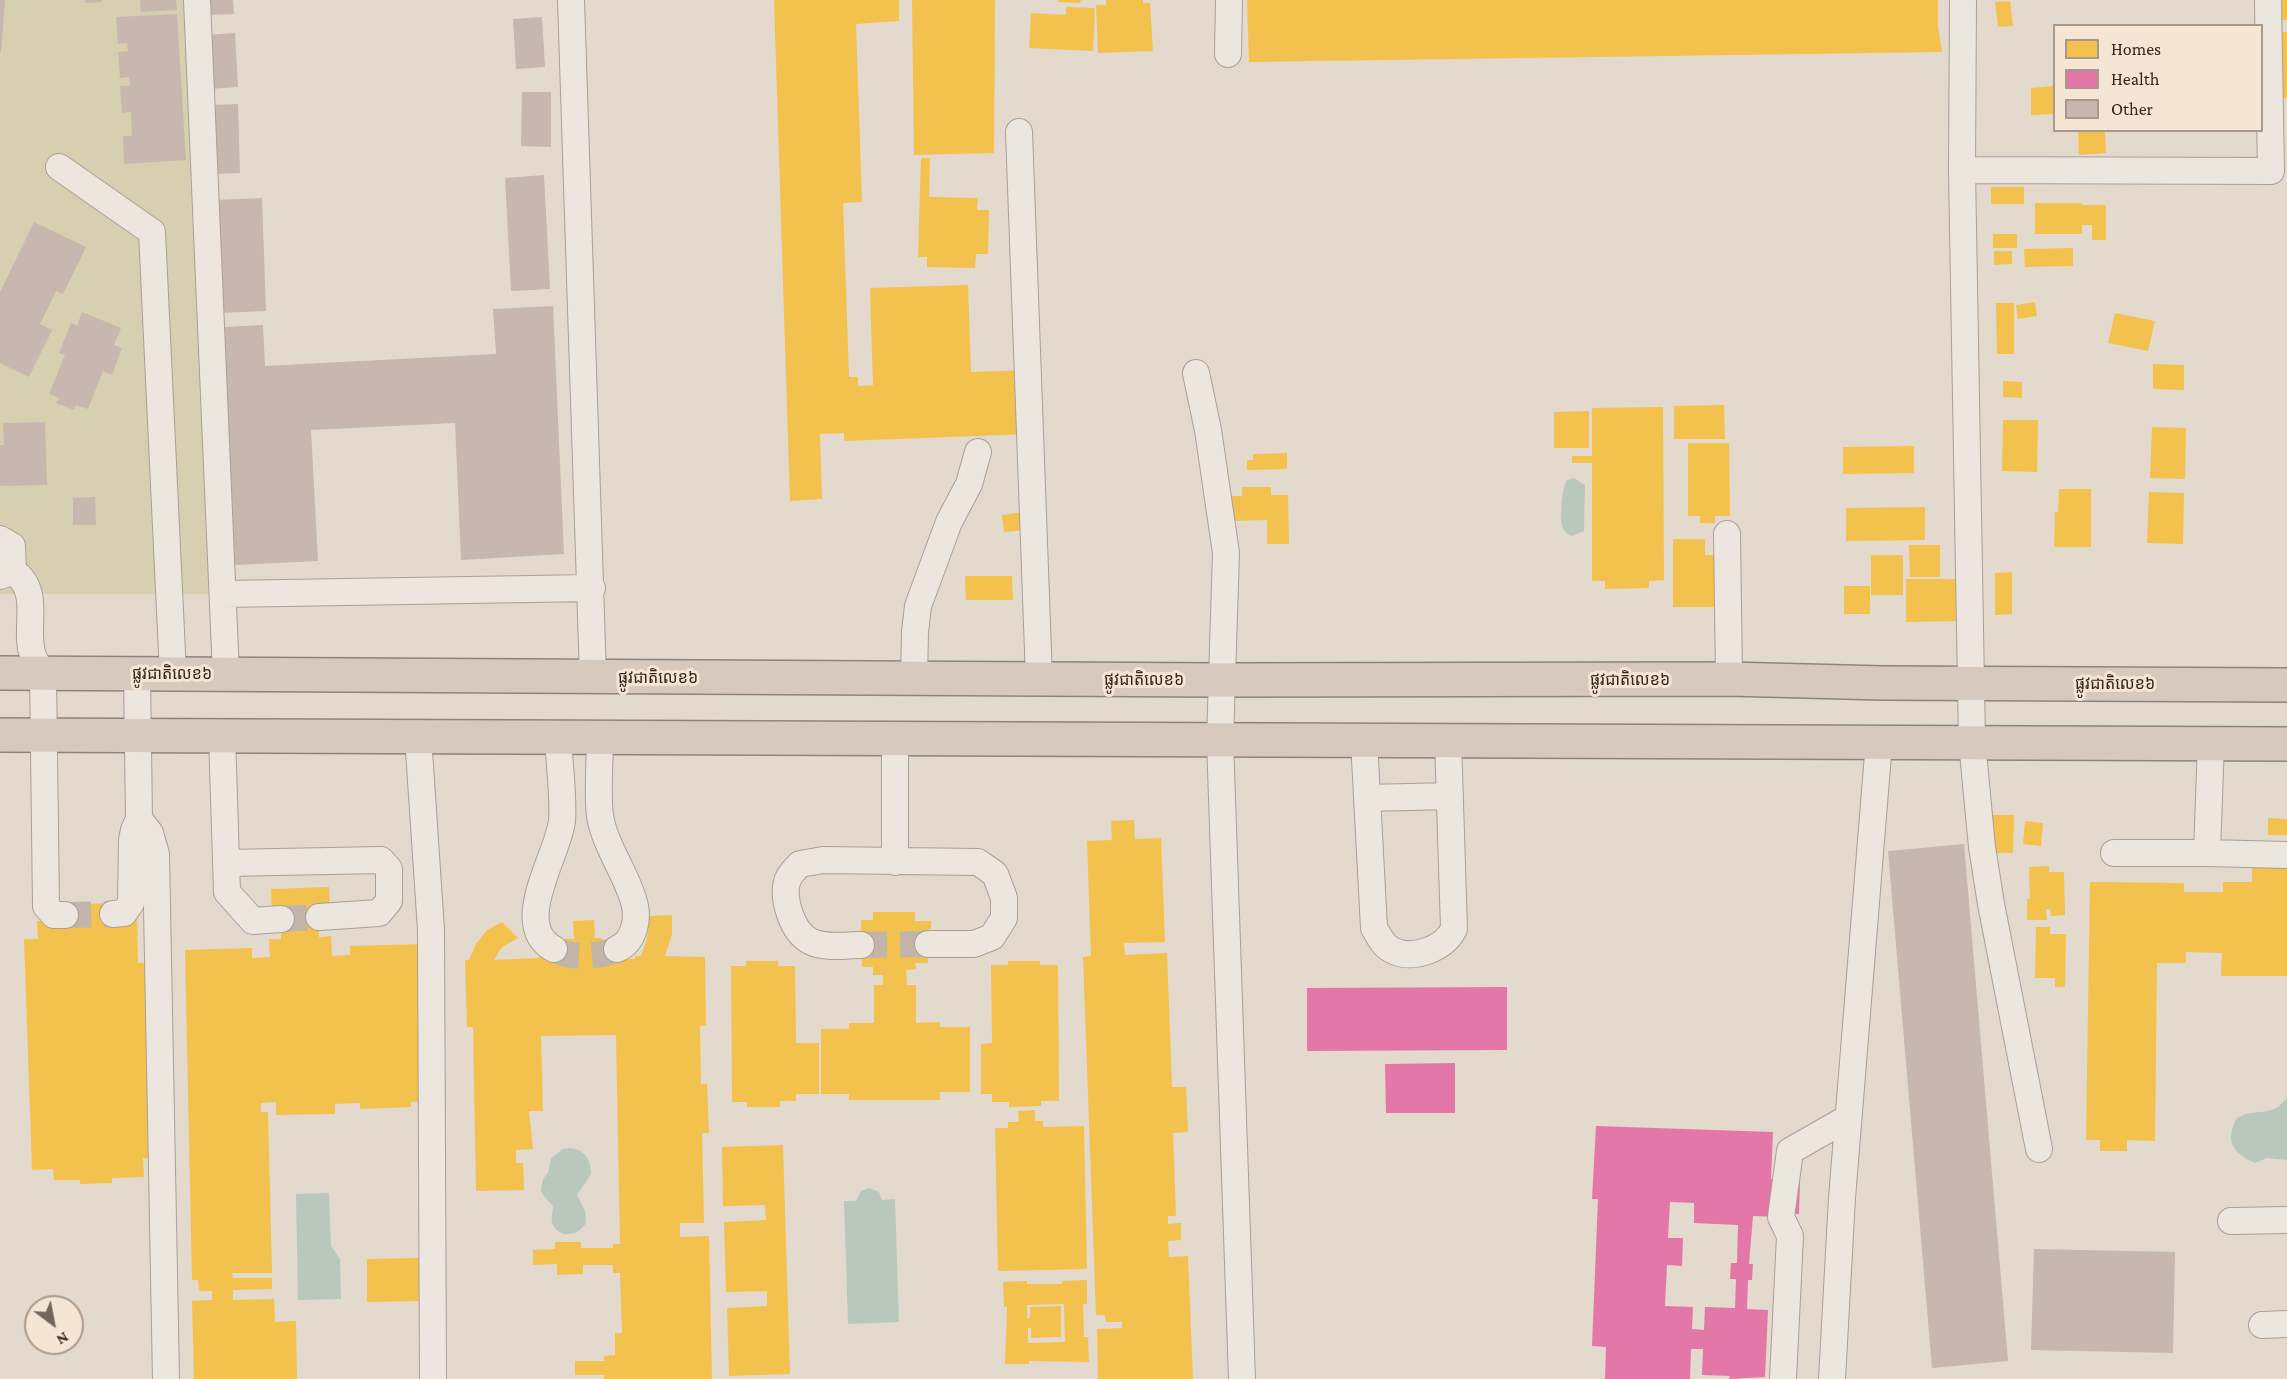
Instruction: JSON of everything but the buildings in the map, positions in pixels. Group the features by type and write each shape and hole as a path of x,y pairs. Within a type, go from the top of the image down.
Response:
{"highway":[{"name":"ផ្លូវជាតិលេខ៦","path":"0,673 914,679 1730,679 1972,684 2287,685"},
{"path":"0,735 2287,744"}],"street":[{"path":"197,0 226,675"},
{"path":"571,0 592,588 593,677"},
{"path":"1228,54 1229,0"},
{"path":"1963,0 1962,170 1972,742 1982,847 1991,904 2039,1149"},
{"path":"1962,170 2271,171 2268,1"},
{"path":"1019,132 1039,679"},
{"path":"59,167 152,232 173,674"},
{"path":"1196,373 1208,430 1226,553 1220,740 1242,1379"},
{"path":"914,679 918,606 949,522 969,484 978,452"},
{"path":"1727,534 1730,679"},
{"path":"0,539 12,546 6,574 23,578 29,589 33,656 43,673 45,906 54,915 65,915"},
{"path":"223,594 592,588"},
{"path":"113,914 124,913 131,903 132,840 140,819 137,674"},
{"path":"222,736 226,892 253,921 281,919"},
{"path":"418,736 431,930 434,1379"},
{"path":"554,949 546,945 536,926 536,897 555,851 562,820 558,737"},
{"path":"600,737 600,817 616,862 635,903 634,931 625,946 617,949"},
{"path":"895,738 895,862"},
{"path":"1364,740 1374,928 1382,943 1390,950 1416,954 1440,945 1450,938 1454,929 1448,740"},
{"path":"1832,1379 1842,1198 1879,742"},
{"path":"2207,854 2211,743"},
{"path":"1367,798 1450,796"},
{"path":"140,819 150,833 156,854 166,1379"},
{"path":"2114,853 2287,855"},
{"path":"226,863 381,860 389,869 389,901 379,913 319,917"},
{"path":"861,945 823,945 809,941 796,929 786,900 788,878 800,864 824,860 978,862 995,874 1004,898 1004,918 992,937 974,944 928,944"},
{"path":"1783,1379 1790,1236 1781,1217 1790,1151 1848,1118"},
{"path":"2231,1221 2287,1220"}],"shaded area":[{"path":"0,0 188,0 212,594 0,594"},
{"path":"1574,478 1585,485 1584,531 1572,536 1563,527 1561,509 1565,484 1567,480"},
{"path":"2287,1097 2287,1160 2267,1158 2255,1163 2241,1155 2231,1140 2231,1133 2237,1118 2276,1108"},
{"path":"570,1148 586,1156 591,1174 577,1195 585,1211 586,1223 575,1233 565,1234 556,1230 553,1225 553,1206 541,1190 551,1158 563,1149"},
{"path":"869,1188 879,1192 882,1200 895,1199 899,1322 848,1324 844,1201 856,1201 861,1191"},
{"path":"329,1193 331,1246 340,1259 341,1299 298,1300 296,1194"}],"tunnel":[{"path":"65,915 113,914"},
{"path":"281,919 319,917"},
{"path":"861,945 928,944"},
{"path":"554,949 576,956 602,954 617,949"}]}
